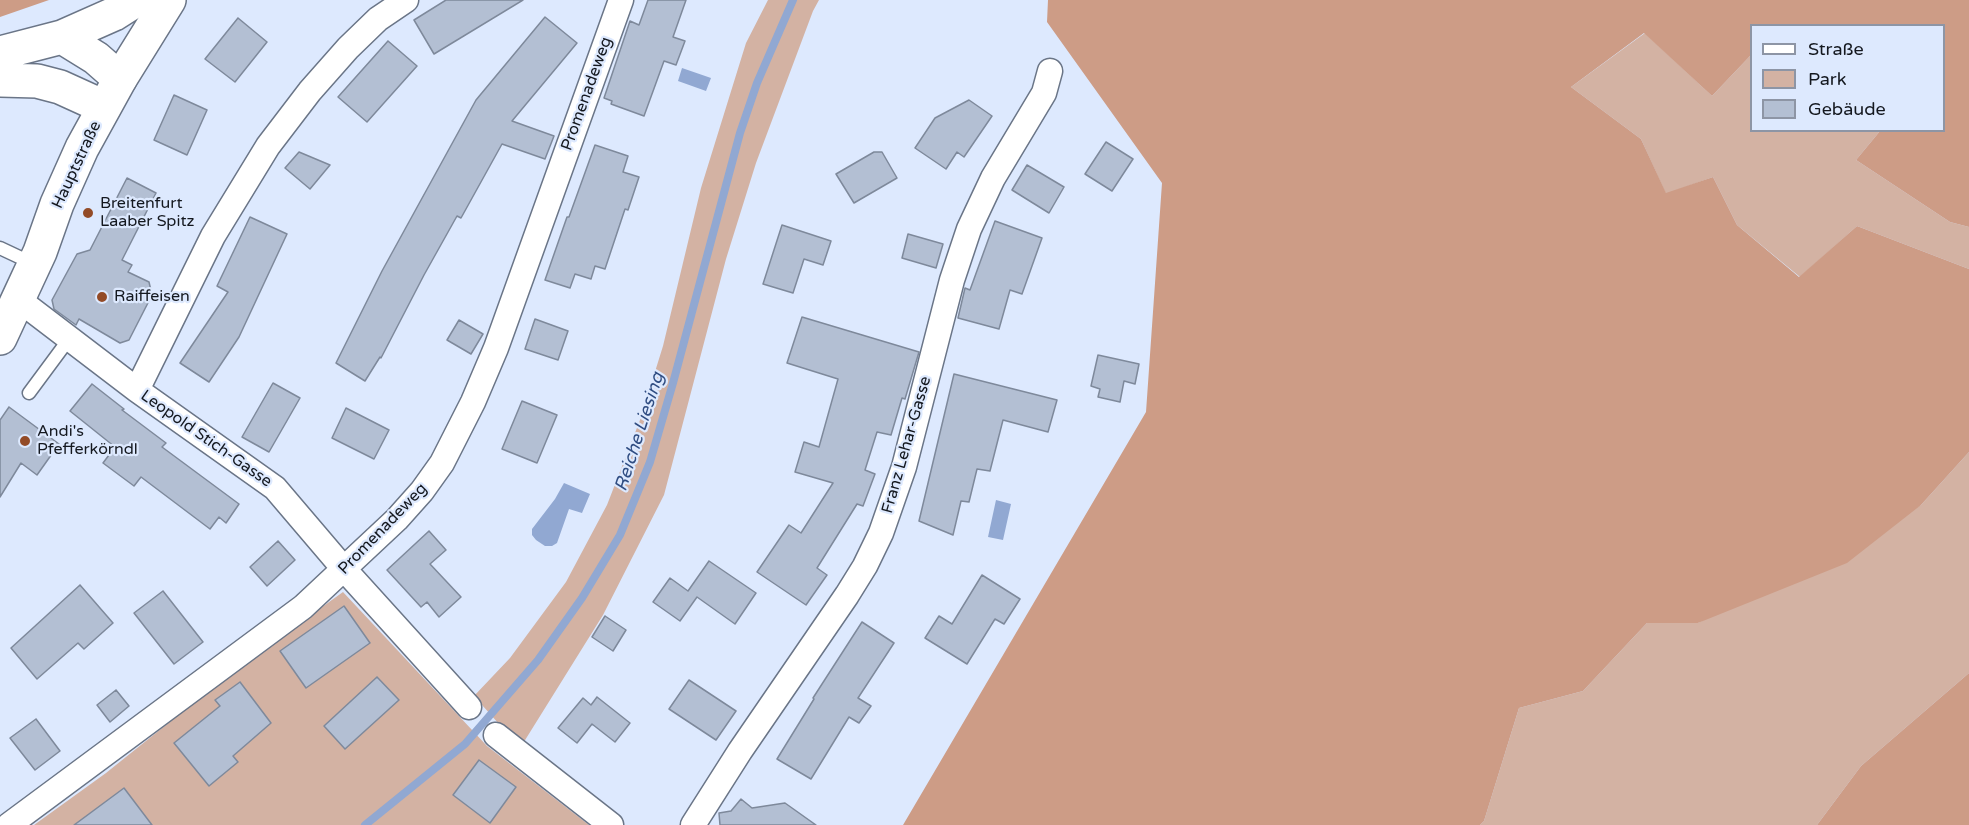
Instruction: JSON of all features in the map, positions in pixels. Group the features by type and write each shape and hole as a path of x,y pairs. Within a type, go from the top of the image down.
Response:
{"main road":[{"path":"0,53 62,37 114,14 136,0"},
{"name":"Hauptstraße","path":"0,338 19,300 82,148 120,79 169,0"},
{"path":"62,37 96,58 120,79"},
{"path":"0,80 45,83 60,87 104,107"}],"street":[{"path":"137,390 213,236 268,146 310,91 348,48 378,19 406,0"},
{"name":"Promenadeweg","path":"9,825 303,607 397,519 423,491 442,463 473,402 496,348 621,0"},
{"name":"Franz Lehar-Gasse","path":"693,825 740,751 847,595 865,566 881,533 904,466 952,280 969,229 993,178 1044,93 1050,71"},
{"name":"Leopold Stich-Gasse","path":"19,300 137,390 275,488 344,569 470,707"},
{"path":"496,735 610,825"}],"lane":[{"path":"0,248 34,264"},
{"path":"29,393 69,339"}],"green space":[{"path":"768,0 819,0 756,163 726,259 664,495 603,615 522,745 507,733 474,696 510,658 566,582 607,505 640,420 663,346 701,188 746,43"},
{"path":"1645,33 1712,96 1750,56 1750,132 1879,132 1856,160 1950,222 1969,227 1969,269 1857,226 1800,277 1737,225 1713,177 1666,194 1641,139 1571,87"},
{"path":"1969,452 1969,673 1861,766 1817,825 1480,825 1484,821 1519,708 1583,691 1647,623 1698,623 1921,505"},
{"path":"343,592 487,746 589,825 34,825 106,773 237,668"}],"shaded area":[{"path":"0,0 49,0 0,17"},
{"path":"1048,0 1969,0 1969,227 1950,222 1856,160 1879,132 1945,132 1945,24 1750,24 1750,56 1712,96 1644,33 1571,87 1641,139 1666,193 1713,177 1737,225 1799,277 1857,226 1969,269 1969,452 1921,505 1847,563 1698,623 1647,623 1583,691 1519,708 1484,821 1480,825 903,825 1146,412 1162,183 1047,22"},
{"path":"1969,673 1969,825 1817,825 1861,766"}],"water":[{"path":"682,68 711,78 706,91 678,81"},
{"path":"564,483 590,494 582,513 569,509 557,543 545,546 532,535 532,529"},
{"path":"996,500 1011,504 1003,540 988,537"}],"building":[{"path":"446,0 523,0 434,54 414,20"},
{"path":"648,0 686,0 673,37 685,41 676,65 664,61 644,116 611,104 612,101 604,98 630,21 639,25"},
{"path":"545,17 577,43 512,121 554,136 545,159 502,144 461,218 457,216 381,358 365,381 336,363 382,271 476,100"},
{"path":"238,18 267,42 235,82 205,59"},
{"path":"388,41 417,66 367,122 338,97"},
{"path":"174,95 207,110 187,155 154,140"},
{"path":"969,100 992,116 964,157 957,152 946,169 915,148 935,118"},
{"path":"1106,142 1133,159 1112,191 1085,174"},
{"path":"595,145 628,156 623,172 639,177 628,210 625,209 605,269 595,266 591,279 575,274 570,288 545,280"},
{"path":"299,152 330,165 310,189 285,168"},
{"path":"874,152 882,152 897,178 854,203 836,174"},
{"path":"1027,165 1064,187 1049,213 1012,190"},
{"name":"Raiffeisen","path":"127,178 156,193 122,260 132,265 128,272 149,282 152,295 129,340 120,343 79,319 76,325 54,309 52,300 77,254 90,250"},
{"path":"250,217 287,234 239,337 209,382 180,363 228,292 217,286"},
{"path":"995,221 1042,238 1022,294 1010,290 999,329 958,318 965,288 970,290"},
{"path":"782,225 831,241 823,265 804,259 793,293 763,284"},
{"path":"908,234 943,244 936,268 902,258"},
{"path":"802,317 919,352 891,435 877,432 865,470 875,474 863,506 857,504 817,568 827,575 806,605 757,572 789,525 801,533 833,483 795,472 804,442 819,447 838,379 787,363"},
{"path":"535,319 568,331 558,360 525,349"},
{"path":"459,320 483,334 471,354 447,340"},
{"path":"1098,355 1139,364 1135,384 1124,381 1120,402 1098,397 1100,389 1091,386"},
{"path":"954,374 1057,400 1048,432 1003,420 990,471 977,469 969,502 961,501 953,535 919,521"},
{"path":"273,383 300,398 269,452 242,437"},
{"path":"92,384 166,443 162,447 239,504 226,523 219,517 210,529 141,477 134,486 103,463 115,447 70,411"},
{"path":"522,401 557,415 537,463 502,449"},
{"name":"Andi's Pfefferkörndl","path":"9,407 59,444 37,475 21,463 0,497 0,420"},
{"path":"346,408 389,430 374,459 332,438"},
{"path":"429,531 446,550 430,564 461,597 439,617 427,602 421,607 387,570"},
{"path":"278,541 295,560 267,586 250,567"},
{"path":"709,561 756,593 735,624 697,597 680,621 653,602 670,578 688,591"},
{"path":"982,575 1020,599 1004,624 995,619 967,664 925,638 939,616 952,624"},
{"path":"80,585 113,623 84,649 78,643 37,679 11,648"},
{"path":"163,591 203,642 174,664 134,613"},
{"path":"344,606 370,643 306,688 280,651"},
{"path":"605,616 626,630 613,651 592,637"},
{"path":"862,622 894,643 858,698 871,706 859,723 849,717 811,779 777,759"},
{"path":"377,677 399,700 345,749 324,726"},
{"path":"689,680 736,711 716,740 669,709"},
{"path":"240,682 271,723 233,756 238,762 209,786 174,743 220,706 215,700"},
{"path":"116,690 129,706 110,722 97,705"},
{"path":"597,697 630,723 615,742 592,724 577,743 558,728 583,698 591,705"},
{"path":"36,719 60,751 35,770 10,738"},
{"path":"479,760 516,787 490,823 453,795"},
{"path":"124,788 152,825 74,825"},
{"path":"741,799 752,808 785,803 816,825 720,825 719,813 731,811"}],"waterway":[{"name":"Reiche Liesing","path":"365,825 465,744 538,660 582,598 620,535 650,462 740,133 757,83 793,0"}],"place":[{"name":"Breitenfurt Laaber Spitz","path":"88,213"},
{"name":"Raiffeisen","path":"102,297"},
{"name":"Andi's Pfefferkörndl","path":"25,441"}]}
